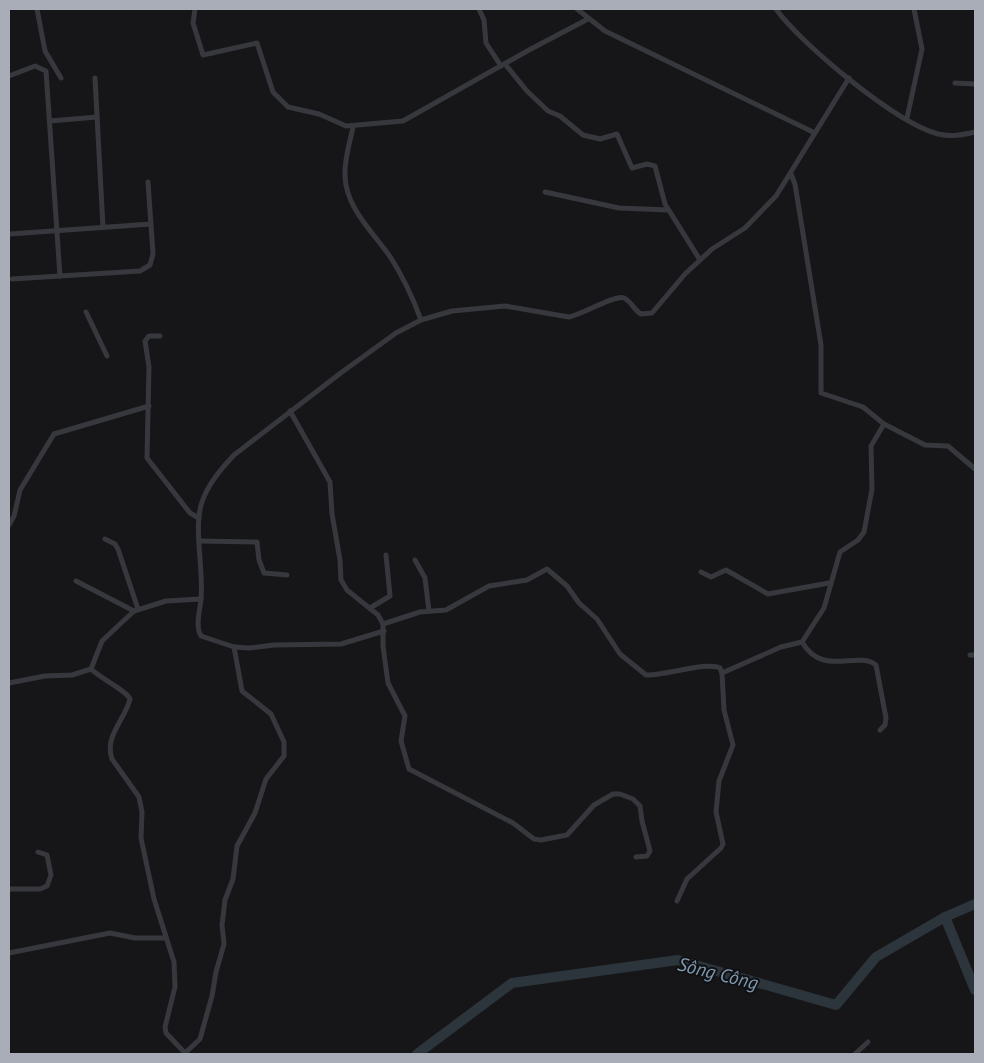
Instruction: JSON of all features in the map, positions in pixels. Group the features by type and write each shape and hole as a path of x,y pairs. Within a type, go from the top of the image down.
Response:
{"street":[{"path":"37,9 45,51 61,78"},
{"path":"195,9 193,23 203,55 256,43 273,92 282,104 301,111 319,114 346,126 353,127 381,122 403,121 588,20"},
{"path":"479,9 484,20 486,42 526,91 548,111 560,116 583,135 600,138 618,134 632,168 647,164 655,166 668,210 700,260"},
{"path":"577,9 588,20 605,31 815,133"},
{"path":"776,9 789,26 874,99 937,134 960,136 975,132"},
{"path":"907,118 922,49 914,9"},
{"path":"9,76 36,66 46,71 60,276"},
{"path":"95,78 103,227"},
{"path":"384,631 336,645 274,645 249,648 234,647 202,636 198,628 201,599 199,518 205,492 223,467 234,455 290,411 396,333 421,320 452,311 505,306 569,317 577,316 618,297 626,299 637,312 646,315 652,313 679,280 700,260 712,249 746,228 776,196 849,78"},
{"path":"955,83 975,84"},
{"path":"50,121 97,117"},
{"path":"353,127 345,167 347,187 359,217 394,265 412,296 421,320"},
{"path":"791,174 795,184 821,345 820,393 863,407 884,424 925,445 948,446 975,469"},
{"path":"12,279 140,271 150,265 153,254 148,182"},
{"path":"545,192 619,208 668,210"},
{"path":"10,234 151,224"},
{"path":"86,312 107,356"},
{"path":"160,336 149,336 145,340 149,367 147,458 190,513 199,518"},
{"path":"9,525 14,516 20,490 54,434 149,406"},
{"path":"290,411 330,482 332,514 340,560 341,580 347,590 378,615 383,624 388,683 405,716 400,741 409,769 513,823 534,838 541,840 567,835 594,804 602,800 620,794 633,799 640,806 650,851 647,856 636,857"},
{"path":"722,673 781,647 802,642 824,608 829,583 840,552 858,540 864,532 872,489 871,446 884,424"},
{"path":"105,539 115,544 118,549 136,610"},
{"path":"200,541 257,542 259,560 264,574 287,575"},
{"path":"370,608 390,596 386,555"},
{"path":"415,560 425,578 430,611"},
{"path":"383,624 400,617 446,610 489,586 527,580 547,569 567,586 579,603 597,619 620,654 646,675 667,674 713,665 720,668 722,673 724,710 733,745 719,781 716,812 723,844 687,879 677,901"},
{"path":"701,572 712,576 726,570 768,594 829,583"},
{"path":"76,581 136,610"},
{"path":"92,669 102,641 136,610 166,602 201,599"},
{"path":"802,642 825,661 866,662 876,665 886,718 885,725 880,730"},
{"path":"92,669 102,679 128,695 129,704 112,736 110,752 112,759 142,804 141,838 154,899 174,962 175,976 165,1027 166,1033 185,1053 200,1039 212,996 224,944 223,917 225,900 233,878 237,846 255,813 266,779 284,756 284,742 271,714 242,691 234,647"},
{"path":"9,683 45,676 72,675 92,669"},
{"path":"9,889 40,889 49,884 51,871 47,855 38,852"},
{"path":"9,953 110,933 135,938 166,938"},
{"path":"855,1054 868,1042"}],"waterway":[{"name":"Sông Công","path":"417,1054 512,983 678,960 836,1005 876,957 945,917 975,904"},
{"path":"945,917 975,990"}]}
